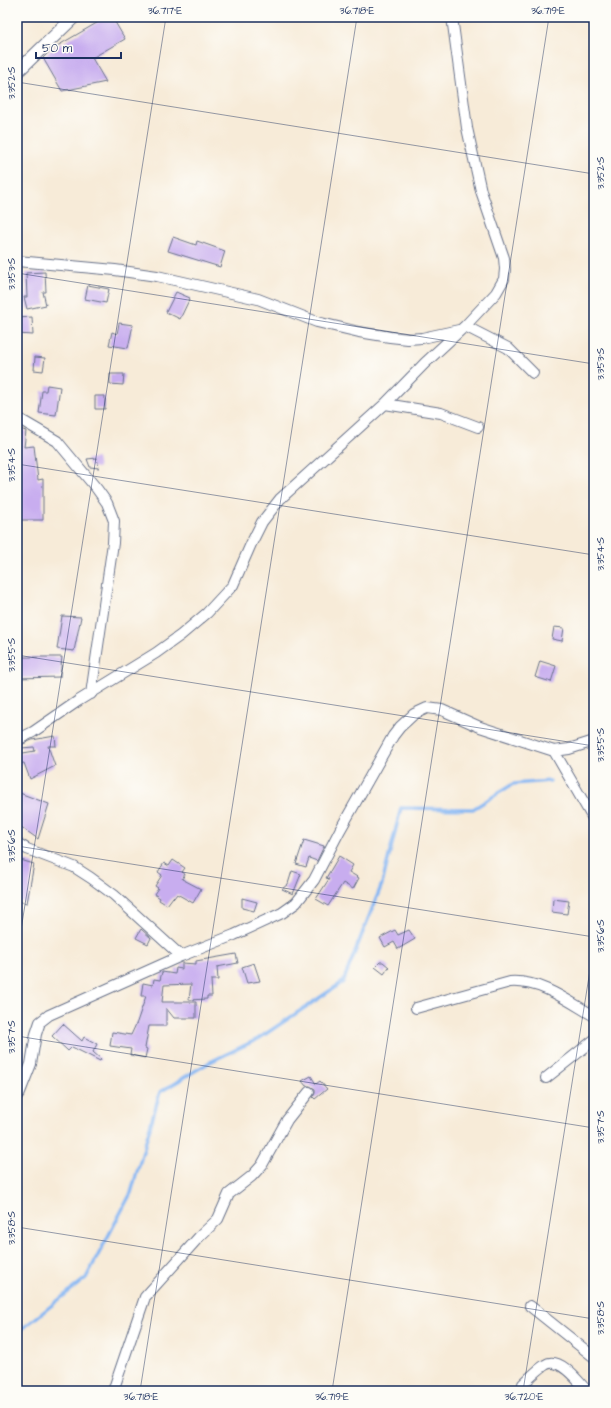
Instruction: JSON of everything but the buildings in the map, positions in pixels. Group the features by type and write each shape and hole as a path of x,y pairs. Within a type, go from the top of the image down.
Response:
{"street":[{"path":"17,72 74,17"},
{"path":"17,740 33,732 181,635 207,613 233,585 250,544 262,522 280,499 385,404 496,293 504,279 504,258 481,191 467,128 452,17"},
{"path":"17,261 115,270 157,276 258,299 317,322 359,332 390,337 408,339 422,338 462,328 508,348 533,373"},
{"path":"385,404 441,413 478,427"},
{"path":"17,420 21,420 57,441 107,503 114,521 113,543 91,694"},
{"path":"17,1096 32,1064 36,1034 40,1022 48,1015 181,956 234,935 282,913 296,903 314,880 340,830 393,736 414,714 427,708 442,710 480,727 554,751 569,749 594,741"},
{"path":"554,751 594,820"},
{"path":"17,844 74,867 91,878 114,895 181,956"},
{"path":"416,1008 510,982 522,981 532,983 594,1016"},
{"path":"546,1078 594,1040"},
{"path":"113,1391 145,1297 199,1237 218,1219 229,1194 252,1176 262,1165 287,1120 309,1092"},
{"path":"530,1306 594,1356"},
{"path":"524,1384 545,1364 554,1363 560,1364 588,1391"}],"waterway":[{"path":"17,1333 86,1278 131,1193 160,1092 210,1062 258,1039 343,982 382,884 401,808 473,809 513,784 550,781"}]}
